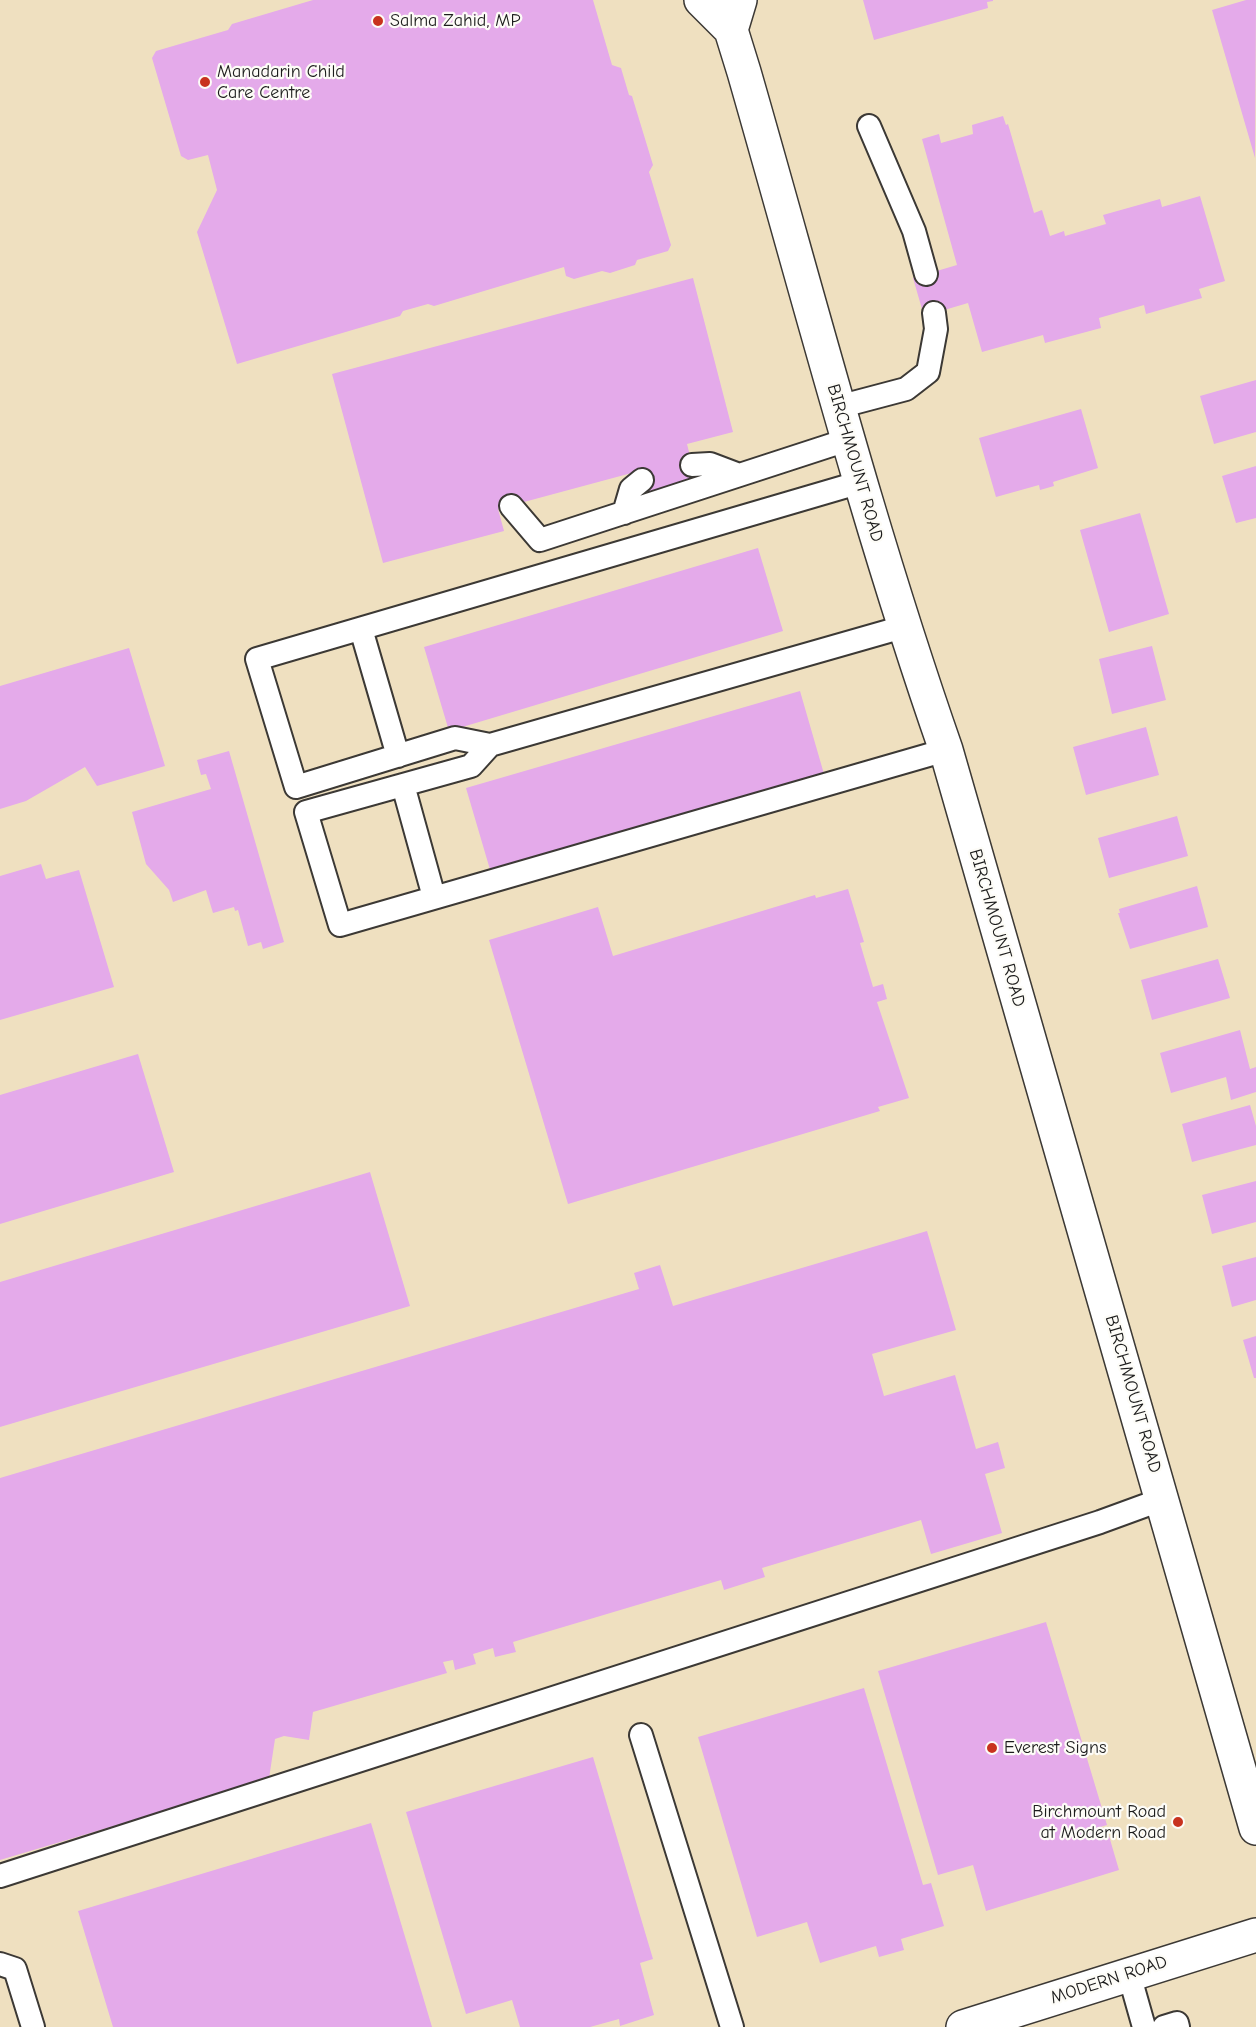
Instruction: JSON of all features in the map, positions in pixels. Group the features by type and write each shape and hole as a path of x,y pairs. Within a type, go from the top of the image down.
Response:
{"main road":[{"name":"BIRCHMOUNT ROAD","path":"700,0 735,15 847,440 903,627 946,750 1163,1499 1250,1775 1256,1828"},
{"name":"MODERN ROAD","path":"963,2027 1256,1935"}],"lane":[{"path":"869,126 914,231 926,274"},
{"path":"838,407 906,389 928,372 936,329 934,313"},
{"path":"511,506 540,540 847,440"},
{"path":"692,465 710,464 739,475"},
{"path":"624,513 631,489 642,480"},
{"path":"861,482 257,659 296,787 454,738 490,745 903,627"},
{"path":"361,629 398,756"},
{"path":"490,745 471,766 306,812 340,925 946,750"},
{"path":"403,785 434,897"},
{"path":"0,1876 1100,1522 1163,1499"},
{"path":"641,1735 732,2027"},
{"path":"0,1964 15,1969 33,2027"},
{"path":"1129,1974 1144,2027"},
{"path":"1164,2027 1177,2023 1178,2027"}],"building":[{"path":"313,0 593,0 612,65 621,68 653,165 649,172 671,245 668,251 637,260 635,265 610,273 602,271 574,279 566,276 564,267 434,306 428,304 403,311 400,316 237,364 197,232 217,190 208,155 188,160 181,156 152,58 156,51 228,30 232,24"},
{"path":"863,0 993,1 987,2 988,8 874,40"},
{"path":"1246,0 1256,0 1255,158 1212,10"},
{"path":"1003,116 1006,125 1008,124 1034,213 1042,210 1050,236 1064,231 1065,236 1106,224 1103,215 1160,199 1162,207 1200,196 1225,281 1199,289 1202,298 1146,314 1144,305 1099,318 1101,328 1045,343 1043,335 982,352 968,303 924,316 913,278 957,265 922,139 939,134 941,143 973,134 972,125"},
{"path":"693,278 733,432 687,444 696,480 645,493 639,471 498,509 504,531 383,563 332,374"},
{"path":"1256,380 1256,432 1214,444 1200,396"},
{"path":"1081,409 1098,468 1053,482 1054,486 1040,490 1039,485 996,497 979,438"},
{"path":"1256,466 1256,518 1236,523 1222,476"},
{"path":"1140,513 1169,614 1109,632 1080,530"},
{"path":"758,548 783,631 449,731 424,647"},
{"path":"1152,646 1166,700 1112,714 1099,659"},
{"path":"129,648 165,766 97,786 85,767 26,801 0,809 0,686"},
{"path":"800,691 824,774 491,873 466,788"},
{"path":"1146,727 1159,775 1086,795 1073,747"},
{"path":"229,751 284,942 263,949 261,942 248,946 238,910 235,911 234,907 213,913 206,890 173,902 169,890 146,864 132,812 211,789 206,774 201,775 197,760"},
{"path":"1177,816 1188,856 1109,878 1098,838"},
{"path":"41,864 46,879 79,870 114,987 0,1020 0,876"},
{"path":"1197,886 1208,927 1130,949 1118,913 1120,913 1119,909"},
{"path":"848,889 864,942 860,943 873,987 883,984 887,999 877,1002 909,1098 878,1107 880,1111 568,1204 489,940 598,907 613,956 815,895 816,898"},
{"path":"1218,959 1230,998 1152,1020 1141,980"},
{"path":"1240,1030 1250,1069 1256,1067 1256,1092 1231,1100 1226,1077 1171,1093 1160,1053"},
{"path":"138,1054 174,1172 0,1224 0,1095"},
{"path":"1250,1105 1256,1126 1256,1145 1192,1162 1182,1124"},
{"path":"370,1172 410,1306 0,1427 0,1282"},
{"path":"1256,1181 1256,1222 1212,1234 1202,1195"},
{"path":"927,1231 956,1330 872,1354 884,1396 955,1375 976,1449 998,1442 1005,1468 985,1474 1002,1533 931,1554 921,1520 762,1568 765,1577 724,1590 721,1580 513,1642 516,1652 495,1657 493,1648 473,1654 476,1664 455,1670 453,1660 443,1662 447,1673 313,1712 309,1740 284,1736 275,1739 268,1785 250,1782 251,1785 0,1860 0,1478 639,1289 634,1273 660,1265 673,1306"},
{"path":"1256,1257 1256,1300 1232,1307 1222,1266"},
{"path":"1256,1336 1256,1378 1254,1378 1243,1340"},
{"name":"Everest Signs","path":"1046,1622 1107,1825 1100,1827 1103,1838 1109,1836 1119,1870 986,1911 973,1865 938,1875 878,1671"},
{"path":"864,1688 923,1885 931,1883 944,1926 901,1939 904,1950 879,1957 876,1946 820,1963 807,1922 757,1937 698,1737"},
{"path":"593,1757 653,1959 640,1963 654,2015 620,2026 619,2019 590,2027 520,2027 512,2000 466,2014 406,1812"},
{"path":"371,1823 432,2027 113,2027 78,1911"}],"place":[{"name":"Salma Zahid, MP","path":"378,21"},
{"name":"Manadarin Child Care Centre","path":"205,82"},
{"name":"Everest Signs","path":"992,1748"},
{"name":"Birchmount Road at Modern Road","path":"1178,1822"}]}
